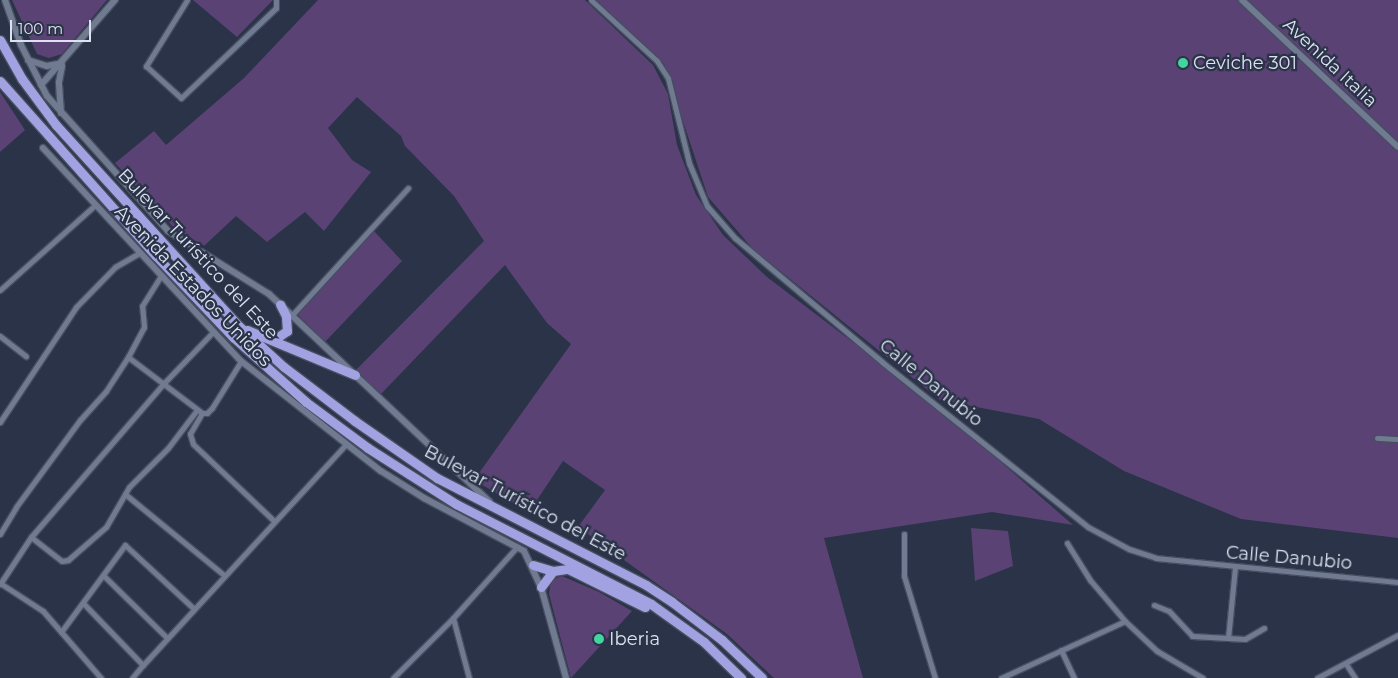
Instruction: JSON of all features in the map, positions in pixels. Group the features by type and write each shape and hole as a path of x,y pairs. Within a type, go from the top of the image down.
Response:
{"highway":[{"name":"Bulevar Turístico del Este","path":"0,40 39,106 240,327 313,391 437,478 503,514 646,586 716,635 762,678"},
{"name":"Bulevar Turístico del Este","path":"0,81 201,303 306,402 368,448 456,504 651,604 713,650 736,677"},
{"path":"260,335 278,337 286,331 286,316 280,304"},
{"path":"240,327 355,376"},
{"path":"532,564 553,571 568,568 649,609 692,640 713,650"},
{"path":"541,587 553,571"}],"street":[{"name":"Avenida Estados Unidos","path":"5,0 28,60 41,85 61,113 168,231 256,284 280,304 503,514"},
{"path":"41,85 115,0"},
{"path":"187,0 146,66 181,98 276,8 276,0"},
{"name":"Calle Danubio","path":"591,0 657,61 668,78 689,163 707,206 736,238 882,362 1088,527 1129,549 1156,558 1235,568 1398,582"},
{"name":"Avenida Italia","path":"1242,0 1398,147"},
{"path":"28,60 47,66 63,62"},
{"path":"61,113 59,82 63,62"},
{"name":"Avenida Estados Unidos","path":"43,148 241,361 345,444 424,498 517,547 532,564 541,587 566,678"},
{"path":"292,315 408,188"},
{"path":"0,290 95,205"},
{"path":"0,422 76,307 115,267 139,253"},
{"path":"0,534 16,507 80,420 106,392 128,357 144,327 142,306 161,276"},
{"path":"101,678 37,607 0,584 31,537 165,382 213,332"},
{"path":"0,336 26,356"},
{"path":"128,357 165,382 200,412 207,413 241,361"},
{"path":"31,537 66,562 106,527 125,494 200,412"},
{"path":"200,412 190,434 193,444 274,521"},
{"path":"1377,438 1398,439"},
{"path":"132,678 193,608 345,444"},
{"path":"125,494 224,575"},
{"path":"904,534 904,576 935,678"},
{"path":"1067,543 1090,580 1126,622 1157,651 1203,678"},
{"path":"61,632 84,604 125,545 193,608"},
{"path":"394,678 453,618 517,547"},
{"path":"1228,638 1235,568"},
{"path":"103,575 167,638"},
{"path":"84,604 143,665"},
{"path":"1154,605 1170,611 1192,636 1245,639 1264,628"},
{"path":"453,618 469,678"},
{"path":"1001,678 1126,622"},
{"path":"1317,678 1398,635"},
{"path":"1061,650 1074,678"},
{"path":"1346,664 1355,678"}],"shaded area":[{"path":"12,0 107,0 62,54 49,58 37,54"},
{"path":"193,0 273,0 237,37"},
{"path":"318,0 585,0 653,65 668,94 677,145 696,195 723,235 767,277 938,407 1073,525 992,512 824,538 863,678 774,678 727,634 578,527 605,490 563,461 533,506 522,508 474,480 571,344 547,323 505,265 381,394 355,371 484,241 454,196 405,146 401,136 357,97 328,128 352,160 371,172 324,231 305,212 267,242 236,216 204,246 173,227 115,163 154,131 166,145 244,78"},
{"path":"595,0 1398,0 1398,538 1241,519 1124,471 1039,419 940,400 753,249 708,197 664,64"},
{"path":"0,92 25,130 0,152"},
{"path":"374,231 402,261 325,342 297,314 366,235"},
{"path":"971,528 1008,531 1013,566 975,581"},
{"path":"562,576 599,592 632,611 571,678 549,594 551,580"}],"place":[{"name":"Ceviche 301","path":"1183,63"},
{"name":"Iberia","path":"599,639"}]}
